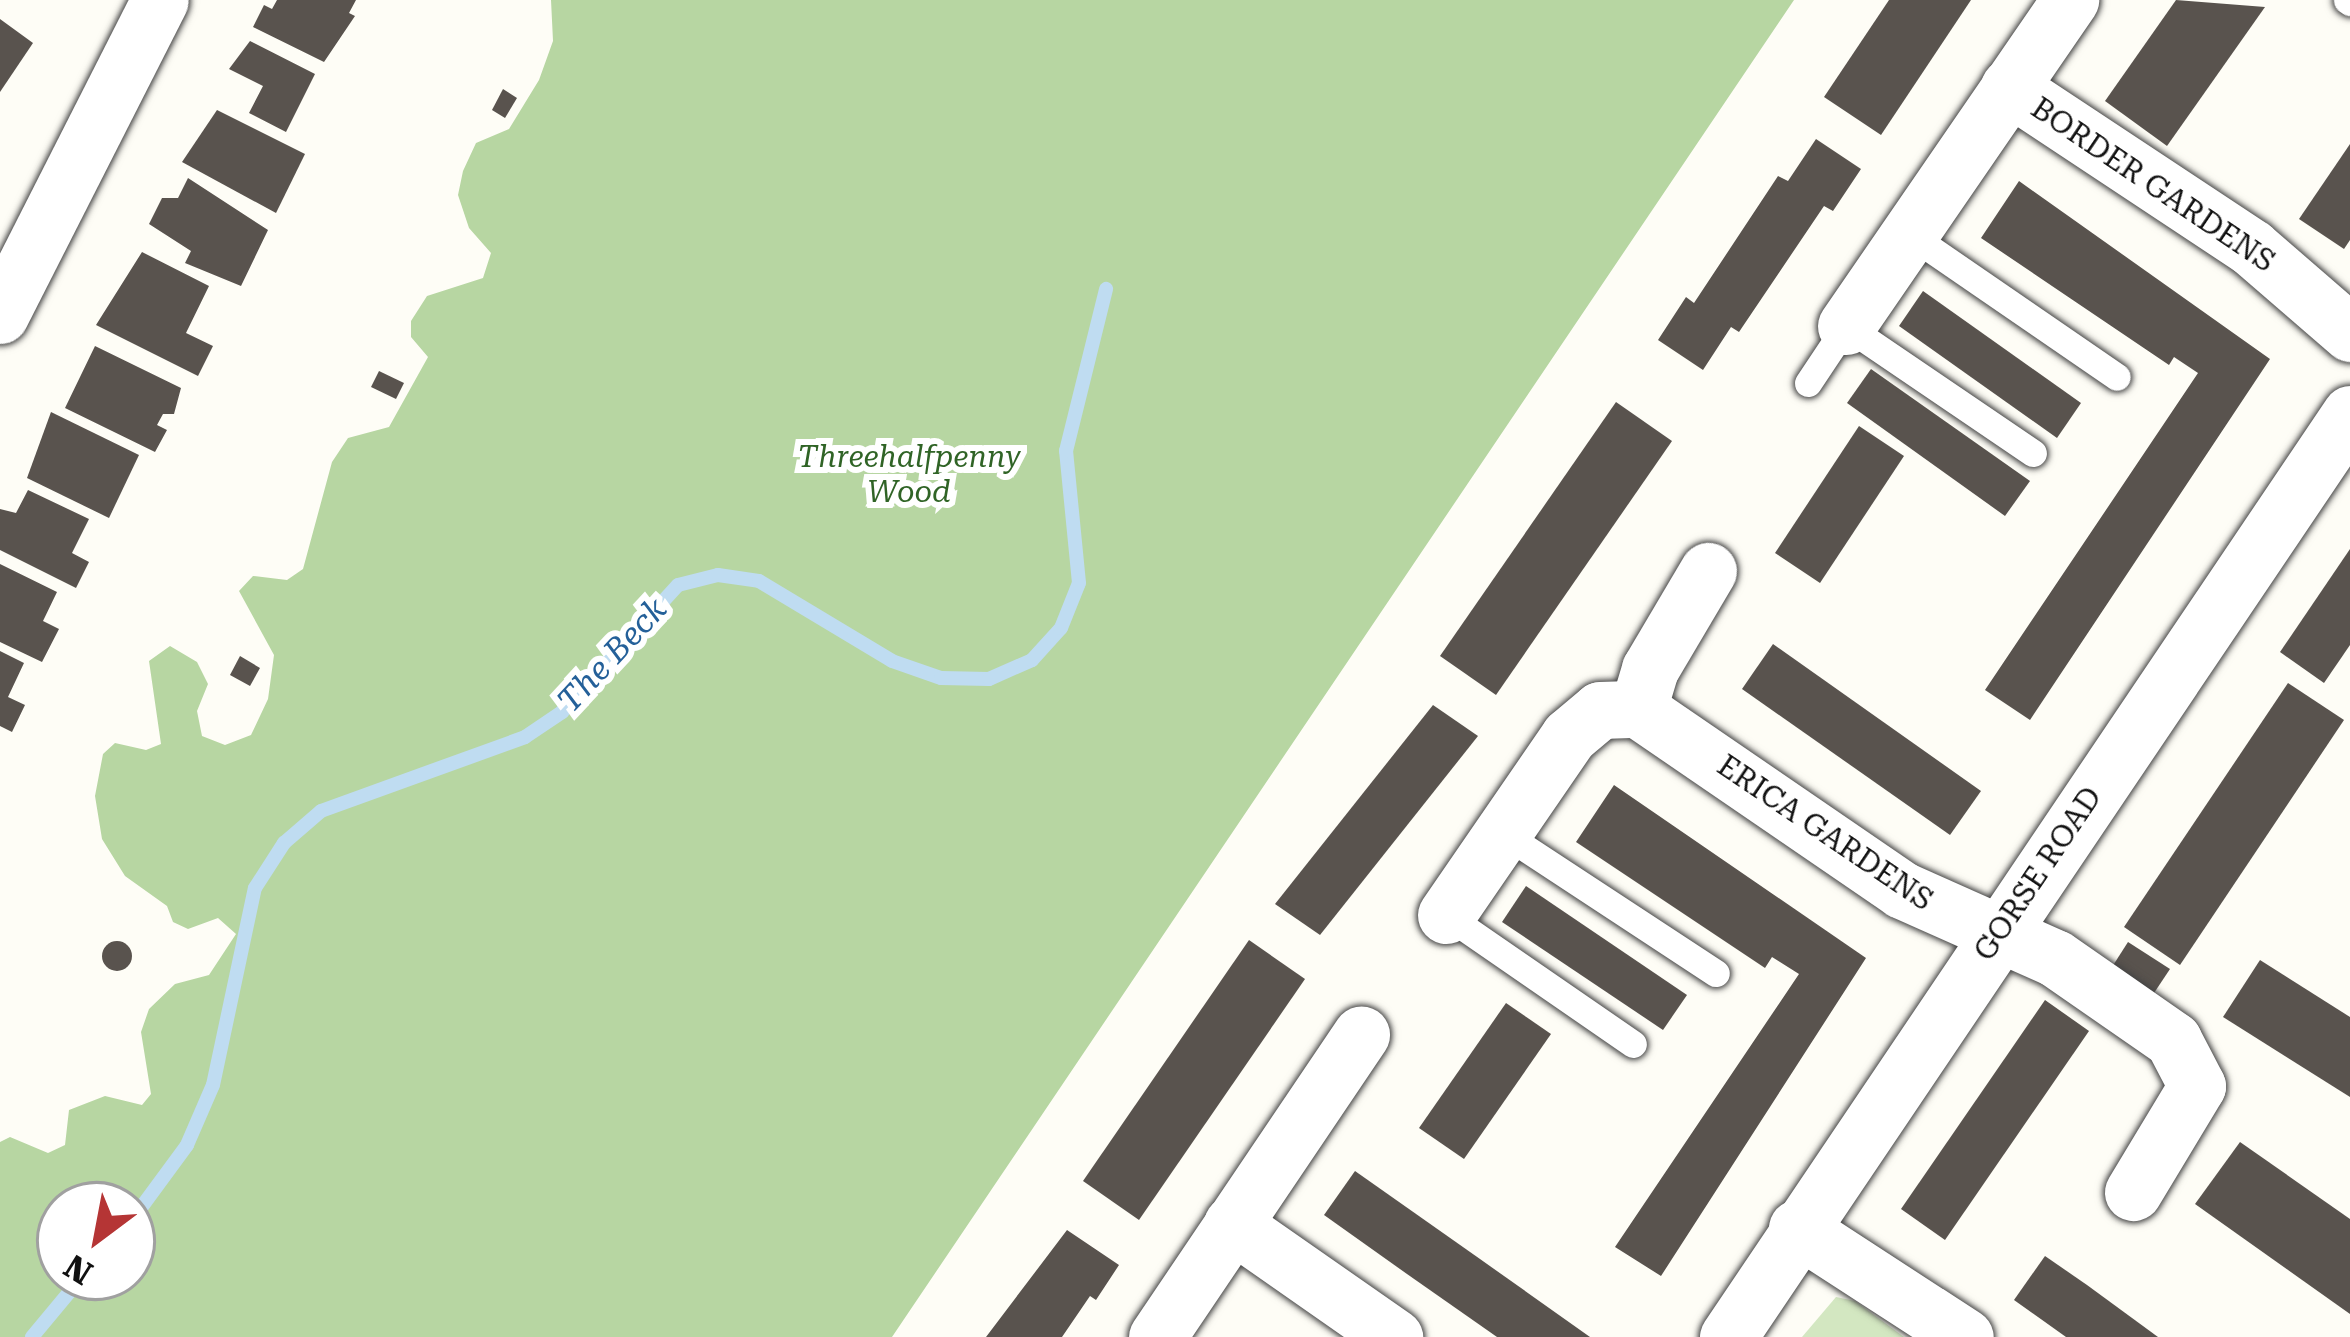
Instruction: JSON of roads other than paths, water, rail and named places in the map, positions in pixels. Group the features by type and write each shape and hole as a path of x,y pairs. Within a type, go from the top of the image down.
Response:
{"street":[{"path":"0,315 160,0"},
{"path":"2009,87 2070,0"},
{"name":"BORDER GARDENS","path":"1846,326 2009,87 2252,248 2350,333"},
{"name":"GORSE ROAD","path":"1728,1337 1797,1228 2350,414"},
{"path":"1446,915 1584,721 1600,710 1638,710 1649,669 1708,571"},
{"name":"ERICA GARDENS","path":"1638,710 1902,890 2055,958 2142,1017 2194,1070 2192,1100 2133,1192"},
{"path":"1157,1337 1361,1034"},
{"path":"1232,1224 1394,1337"},
{"path":"1797,1228 1965,1337"}],"lane":[{"path":"1909,234 2116,377"},
{"path":"1808,383 1846,326 2032,453"},
{"path":"1501,832 1716,973"},
{"path":"1446,915 1634,1044"}],"waterway":[{"name":"The Beck","path":"156,1187 187,1145 213,1085 255,888 284,843 321,811 525,737 562,712 678,585 718,575 759,581 892,661 941,678 989,679 1032,660 1061,628 1079,583 1066,451 1106,289"},
{"name":"The Beck","path":"32,1337 62,1301"}],"park label":[{"name":"Threehalfpenny Wood","path":"909,474"}]}
